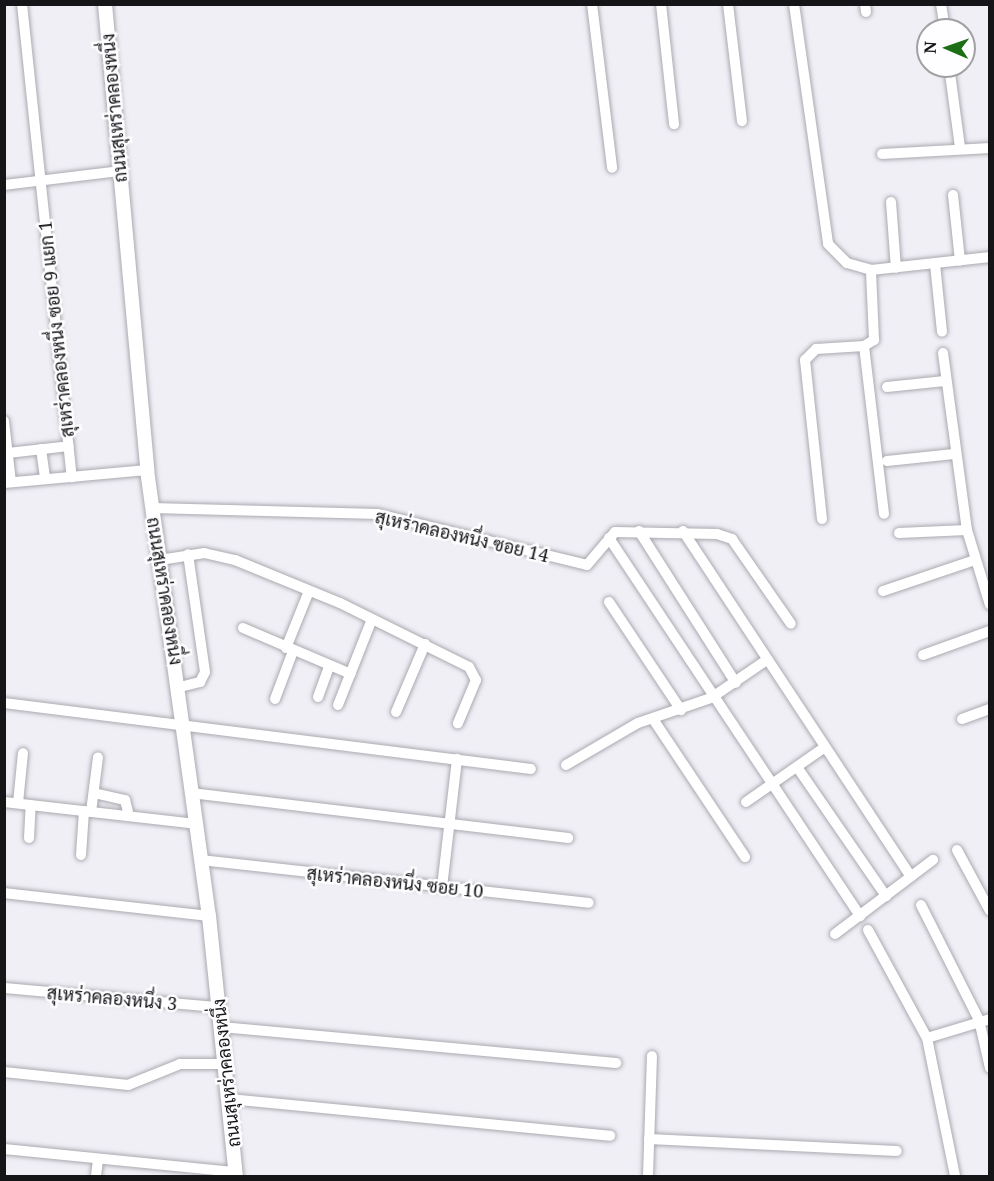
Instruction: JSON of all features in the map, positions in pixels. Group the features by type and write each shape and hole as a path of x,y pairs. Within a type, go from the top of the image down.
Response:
{"main road":[{"name":"ถนนสุเหร่าคลองหนึ่ง","path":"105,4 147,470 180,687 191,794 209,916 236,1174"}],"street":[{"name":"สุเหร่าคลองหนึ่ง ซอย 9 แยก 1","path":"22,4 72,477"},
{"path":"592,4 612,168"},
{"path":"661,4 674,124"},
{"path":"728,4 741,121"},
{"path":"794,4 822,228 828,244 847,263 871,270 990,257"},
{"path":"951,78 960,147"},
{"path":"882,154 960,147 990,148"},
{"path":"4,185 120,171"},
{"path":"953,195 960,261"},
{"path":"891,202 896,268"},
{"path":"935,264 942,332"},
{"path":"822,519 805,360 816,349 864,346 875,334 871,270"},
{"path":"864,346 884,514"},
{"path":"943,353 954,454 967,530 990,605"},
{"path":"887,387 945,381"},
{"path":"4,421 8,453 8,482 147,470"},
{"path":"8,453 69,446"},
{"path":"41,449 45,479"},
{"path":"887,461 954,454"},
{"name":"สุเหร่าคลองหนึ่ง ซอย 14","path":"152,508 378,514 586,566 609,538"},
{"path":"899,533 967,530"},
{"path":"639,531 736,683"},
{"path":"683,531 765,661 911,877"},
{"path":"790,624 732,539 683,531 615,532 609,538 711,698 860,916"},
{"path":"160,560 188,554 216,554 309,591 425,644 476,673 458,723"},
{"path":"180,687 201,682 206,672 188,554"},
{"path":"883,591 975,560"},
{"path":"275,699 309,591"},
{"path":"609,602 681,710"},
{"path":"338,705 372,619"},
{"path":"243,628 289,650 351,674"},
{"path":"923,655 990,632"},
{"path":"396,712 425,644"},
{"path":"566,765 653,719 711,698 765,661"},
{"path":"318,697 329,666"},
{"path":"4,703 531,769"},
{"path":"962,719 990,709"},
{"path":"653,719 745,856"},
{"path":"746,802 825,747"},
{"path":"18,803 23,753"},
{"path":"81,855 88,811 94,793 98,757"},
{"path":"442,887 457,759"},
{"path":"797,767 886,896"},
{"path":"94,793 125,800 129,816"},
{"path":"191,794 450,822 568,838"},
{"path":"4,802 196,824"},
{"path":"29,838 31,805"},
{"path":"957,850 990,911"},
{"name":"สุเหร่าคลองหนึ่ง ซอย 10","path":"201,860 589,903"},
{"path":"835,934 933,860"},
{"path":"4,893 209,916"},
{"path":"921,905 984,1020 990,1068"},
{"path":"868,930 927,1038 955,1176"},
{"name":"สุเหร่าคลองหนึ่ง 3","path":"4,988 219,1008"},
{"path":"927,1038 984,1020"},
{"path":"221,1028 616,1063"},
{"path":"648,1176 652,1056"},
{"path":"4,1072 128,1085 180,1064 225,1064"},
{"path":"229,1099 610,1136"},
{"path":"649,1139 897,1151"},
{"path":"4,1149 98,1160 172,1172 236,1174"},
{"path":"96,1176 98,1160"}]}
